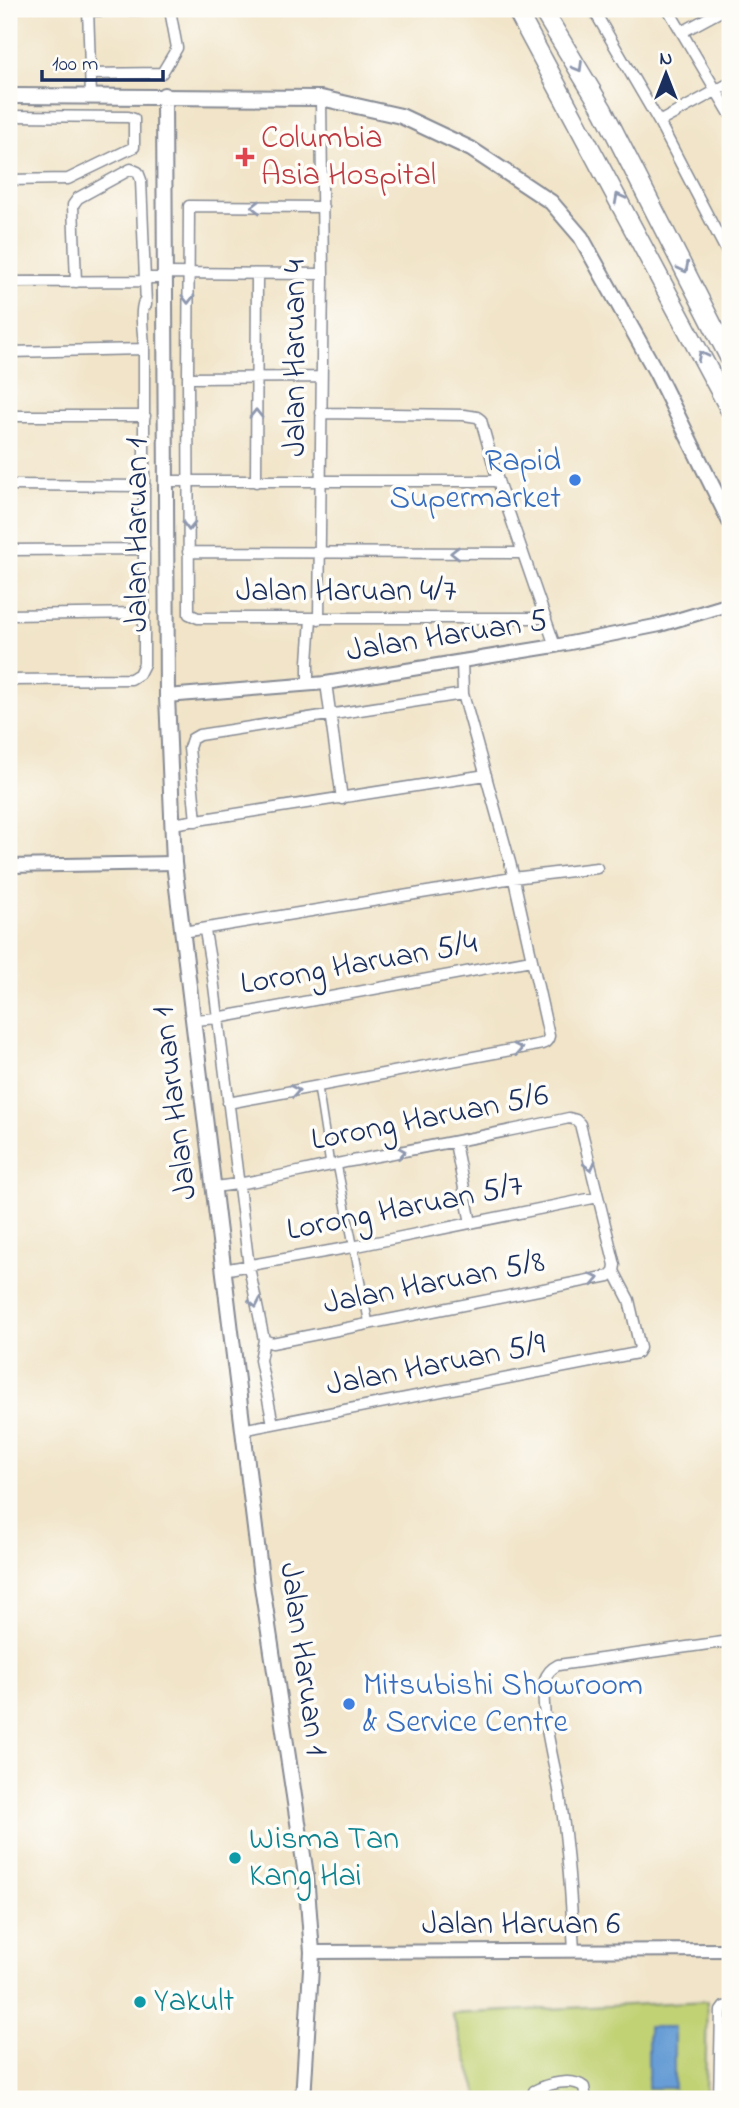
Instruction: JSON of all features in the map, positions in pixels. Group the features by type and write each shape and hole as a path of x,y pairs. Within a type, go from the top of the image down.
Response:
{"highway":[{"path":"506,9 539,51"},
{"path":"516,9 730,410"},
{"path":"542,9 603,110 730,359"}],"main road":[{"name":"Jalan Haruan 1","path":"164,95 167,696 174,863 195,1020 242,1430 288,1768 306,1875 312,1952 303,2099"},
{"path":"9,96 321,98 401,116 435,130 507,171 551,202 582,237 656,372 730,522"}],"street":[{"path":"90,72 162,74 177,48 170,9 88,10 90,72 91,96"},
{"path":"593,9 659,122 730,258"},
{"path":"668,9 730,114"},
{"path":"682,33 721,11"},
{"path":"659,122 730,83"},
{"name":"Jalan Haruan 4","path":"309,685 307,662 315,619 321,553 321,98"},
{"path":"9,116 134,119 134,147 68,179 9,180"},
{"path":"9,680 131,679 139,674 145,664 144,319 147,309 144,301 141,180 138,172 131,169 78,198 73,205 76,282"},
{"path":"323,207 189,206 188,552 523,553"},
{"path":"9,282 144,281 149,284 188,274 323,274"},
{"path":"256,482 257,275"},
{"path":"144,301 165,301"},
{"path":"9,352 145,349"},
{"path":"188,378 321,377"},
{"path":"321,413 477,417 484,426 498,481 555,646"},
{"path":"9,416 145,416"},
{"path":"166,481 498,481"},
{"path":"9,485 145,486"},
{"path":"9,550 145,549"},
{"name":"Jalan Haruan 4/7","path":"188,552 189,614 198,618 545,618"},
{"name":"Jalan Haruan 5","path":"167,696 326,683 555,646 660,625 730,604"},
{"path":"9,615 145,613"},
{"path":"228,1103 532,1046 546,1043 548,1040 513,878 463,694 461,661"},
{"path":"326,683 342,799"},
{"path":"196,821 189,748 192,739 199,735 463,694"},
{"path":"172,824 486,775"},
{"path":"9,866 174,863"},
{"path":"183,932 513,878 597,868"},
{"path":"205,930 248,1267 264,1340 260,1360 273,1424"},
{"name":"Lorong Haruan 5/4","path":"195,1020 531,960"},
{"path":"318,1087 369,1324"},
{"name":"Lorong Haruan 5/6","path":"214,1187 238,1185 333,1164 455,1143 569,1118 580,1124 598,1198"},
{"path":"455,1143 471,1223"},
{"path":"598,1198 615,1265 614,1271"},
{"name":"Lorong Haruan 5/7","path":"223,1270 598,1198"},
{"name":"Jalan Haruan 5/8","path":"264,1340 272,1343 369,1324 609,1276 614,1271"},
{"name":"Jalan Haruan 5/9","path":"242,1430 639,1351 629,1300 614,1271"},
{"path":"574,1951 571,1890 561,1799 544,1697 545,1677 551,1668 558,1665 730,1641"},
{"name":"Jalan Haruan 6","path":"312,1952 730,1950"},
{"path":"719,2099 725,2074 726,2008"},
{"path":"532,2099 532,2094 539,2088 571,2081 584,2087 586,2099"}],"green space":[{"path":"707,2001 705,2099 480,2099 452,2014"}],"water":[{"path":"648,2027 674,2027 674,2088 648,2088"}],"place":[{"name":"Columbia Asia Hospital","path":"245,157"},
{"name":"Rapid Supermarket","path":"575,480"},
{"name":"Mitsubishi Showroom & Service Centre","path":"349,1704"},
{"name":"Wisma Tan Kang Hai","path":"235,1858"},
{"name":"Yakult","path":"140,2002"}]}
